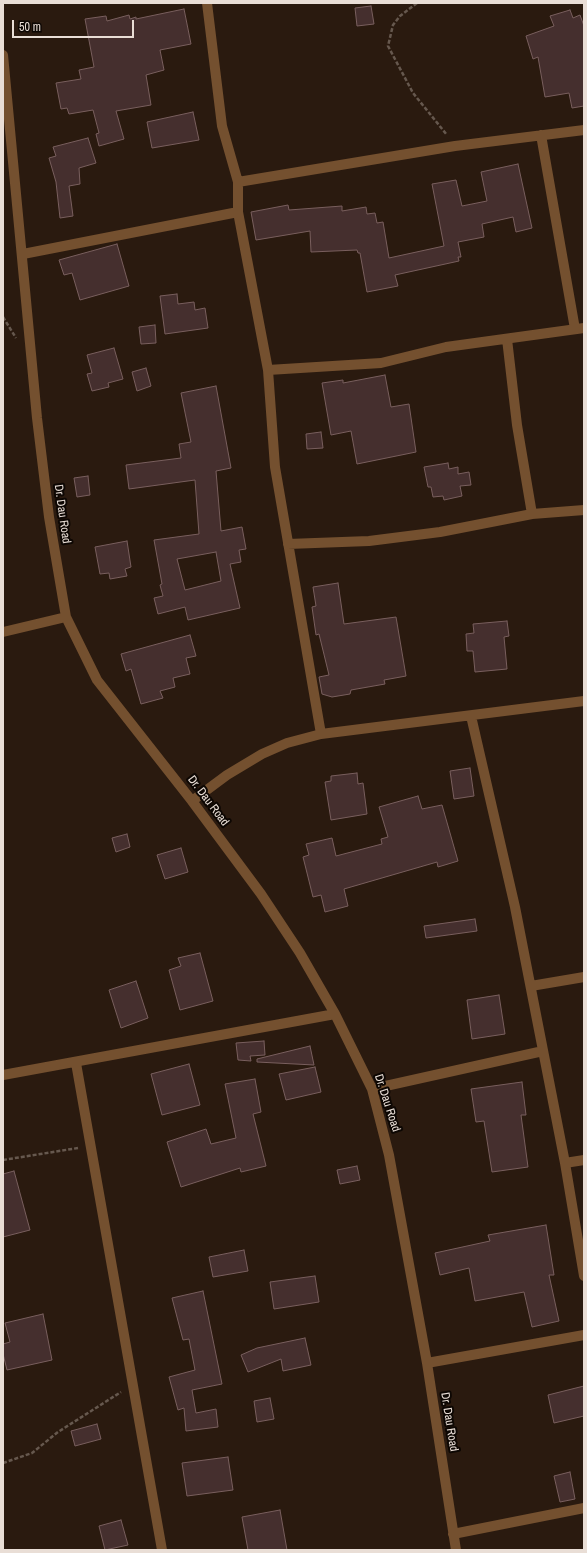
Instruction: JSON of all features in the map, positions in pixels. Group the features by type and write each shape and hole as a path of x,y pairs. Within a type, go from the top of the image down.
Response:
{"street":[{"path":"207,3 222,126 238,182 238,212 268,370 275,467 321,734"},
{"name":"Dr. Dau Road","path":"3,55 5,102 23,254 41,448 49,516 66,617 97,680 192,801 261,894 300,953 335,1014 372,1088 389,1155 427,1363 456,1550"},
{"path":"238,182 455,146 584,130"},
{"path":"268,370 380,363 446,347 580,328 541,136"},
{"path":"23,254 238,212"},
{"path":"507,339 517,425 532,514"},
{"path":"288,544 369,541 426,534 532,514 584,510"},
{"path":"3,632 66,617"},
{"path":"192,801 227,775 262,754 287,742 321,734 584,701"},
{"path":"471,716 515,907 531,986 565,1163 584,1276"},
{"path":"531,986 584,977"},
{"path":"3,1076 335,1014"},
{"path":"372,1088 543,1051"},
{"path":"76,1063 162,1550"},
{"path":"565,1163 584,1160"},
{"path":"427,1363 584,1335"},
{"path":"453,1534 584,1508"}],"path":[{"path":"417,3 400,16 392,25 388,46 413,93 455,146"},
{"path":"3,1160 91,1146"},
{"path":"3,1463 32,1453 58,1432 133,1384"}],"building":[{"path":"371,6 374,24 357,26 355,8"},
{"path":"184,9 191,44 160,50 164,70 146,75 151,105 116,111 124,139 99,146 96,134 99,133 93,110 69,114 67,108 61,109 56,83 81,79 79,70 94,67 85,19 106,16 107,21 129,15 130,19 136,17 136,19"},
{"path":"570,10 573,18 580,15 584,26 584,106 572,108 569,93 545,97 538,57 533,59 526,36 554,26 550,16"},
{"path":"193,112 199,140 152,148 147,122"},
{"path":"88,138 96,163 79,168 80,184 69,186 73,216 60,218 56,182 49,158 56,156 53,147"},
{"path":"518,164 532,228 516,232 513,217 482,224 484,237 458,242 461,257 458,257 459,261 395,275 398,286 367,292 360,253 358,253 357,250 311,252 310,231 256,240 251,212 288,205 289,210 342,206 342,211 366,207 367,214 375,213 377,223 383,222 389,258 444,246 432,184 456,180 462,206 487,201 481,172"},
{"path":"117,244 129,286 80,300 72,273 64,275 59,260"},
{"path":"177,294 178,304 194,302 195,310 205,308 208,328 165,334 160,296"},
{"path":"155,325 156,343 141,344 139,327"},
{"path":"114,348 123,379 108,383 109,387 92,391 87,374 92,373 87,355"},
{"path":"146,368 151,386 137,391 132,372"},
{"path":"385,375 391,407 409,404 416,452 357,464 351,431 331,435 322,383 343,380 343,383"},
{"path":"216,386 231,468 216,471 221,531 242,527 246,549 239,550 241,562 230,564 240,608 188,620 185,607 158,614 154,598 163,596 160,585 162,584 154,540 199,534 195,480 129,489 126,465 181,458 179,444 191,442 181,393","holes":["216,552 221,581 185,590 177,559"]},
{"path":"321,432 323,448 307,449 306,434"},
{"path":"448,463 449,469 458,467 458,474 469,472 471,485 460,486 462,496 444,500 443,496 433,497 431,487 428,487 424,467"},
{"path":"88,476 90,495 77,497 74,478"},
{"path":"127,541 131,567 125,569 127,576 110,579 109,573 100,574 95,547"},
{"path":"338,583 344,624 396,617 406,676 384,680 385,684 351,690 350,694 332,697 322,694 319,677 329,675 319,634 316,635 312,607 316,606 313,587"},
{"path":"507,621 509,636 504,637 507,669 475,672 473,651 467,651 466,634 474,633 473,624"},
{"path":"190,635 196,656 186,658 190,674 173,678 175,687 160,691 163,698 141,704 131,669 126,671 121,654"},
{"path":"470,768 474,796 454,799 450,771"},
{"path":"357,773 358,784 363,783 367,814 331,820 325,782 331,781 331,776"},
{"path":"418,796 422,809 442,805 458,861 438,867 437,862 344,889 348,906 325,912 321,895 313,897 303,857 309,855 306,844 332,838 336,856 382,844 381,839 388,837 379,807"},
{"path":"127,834 130,847 116,852 112,838"},
{"path":"181,848 188,872 165,879 157,855"},
{"path":"475,919 477,931 426,938 424,926"},
{"path":"200,953 213,1001 180,1010 169,970 181,966 178,958"},
{"path":"136,981 148,1018 121,1028 109,990"},
{"path":"499,995 505,1034 472,1039 467,1000"},
{"path":"264,1041 265,1055 250,1056 251,1061 238,1060 236,1043"},
{"path":"310,1046 314,1065 257,1062 257,1059"},
{"path":"189,1064 200,1105 162,1115 151,1074"},
{"path":"315,1067 321,1092 286,1100 279,1074"},
{"path":"255,1079 261,1112 253,1114 266,1166 241,1172 240,1168 181,1187 167,1142 206,1129 211,1144 236,1138 225,1084"},
{"path":"522,1082 526,1115 521,1115 528,1167 492,1172 484,1121 476,1122 471,1089"},
{"path":"357,1166 360,1180 340,1184 337,1170"},
{"path":"14,1171 30,1230 3,1237 3,1174"},
{"path":"546,1225 554,1275 549,1275 559,1321 532,1327 524,1292 475,1301 469,1268 440,1275 435,1253 490,1241 488,1235"},
{"path":"244,1250 248,1271 213,1277 209,1257"},
{"path":"315,1276 319,1302 274,1309 270,1282"},
{"path":"203,1291 222,1384 192,1390 196,1413 216,1409 218,1427 186,1431 184,1408 178,1410 169,1377 195,1370 189,1339 183,1340 172,1298"},
{"path":"43,1314 52,1360 7,1370 3,1354 3,1344 10,1342 5,1323"},
{"path":"305,1338 311,1365 283,1371 281,1359 248,1372 241,1355 257,1348"},
{"path":"584,1386 584,1416 554,1423 548,1395"},
{"path":"270,1398 274,1419 257,1422 254,1401"},
{"path":"97,1424 101,1439 75,1446 71,1431"},
{"path":"228,1457 233,1490 187,1496 182,1463"},
{"path":"570,1472 575,1499 560,1502 554,1476"},
{"path":"280,1510 287,1550 248,1550 242,1517"},
{"path":"121,1520 128,1545 105,1550 99,1526"}]}
